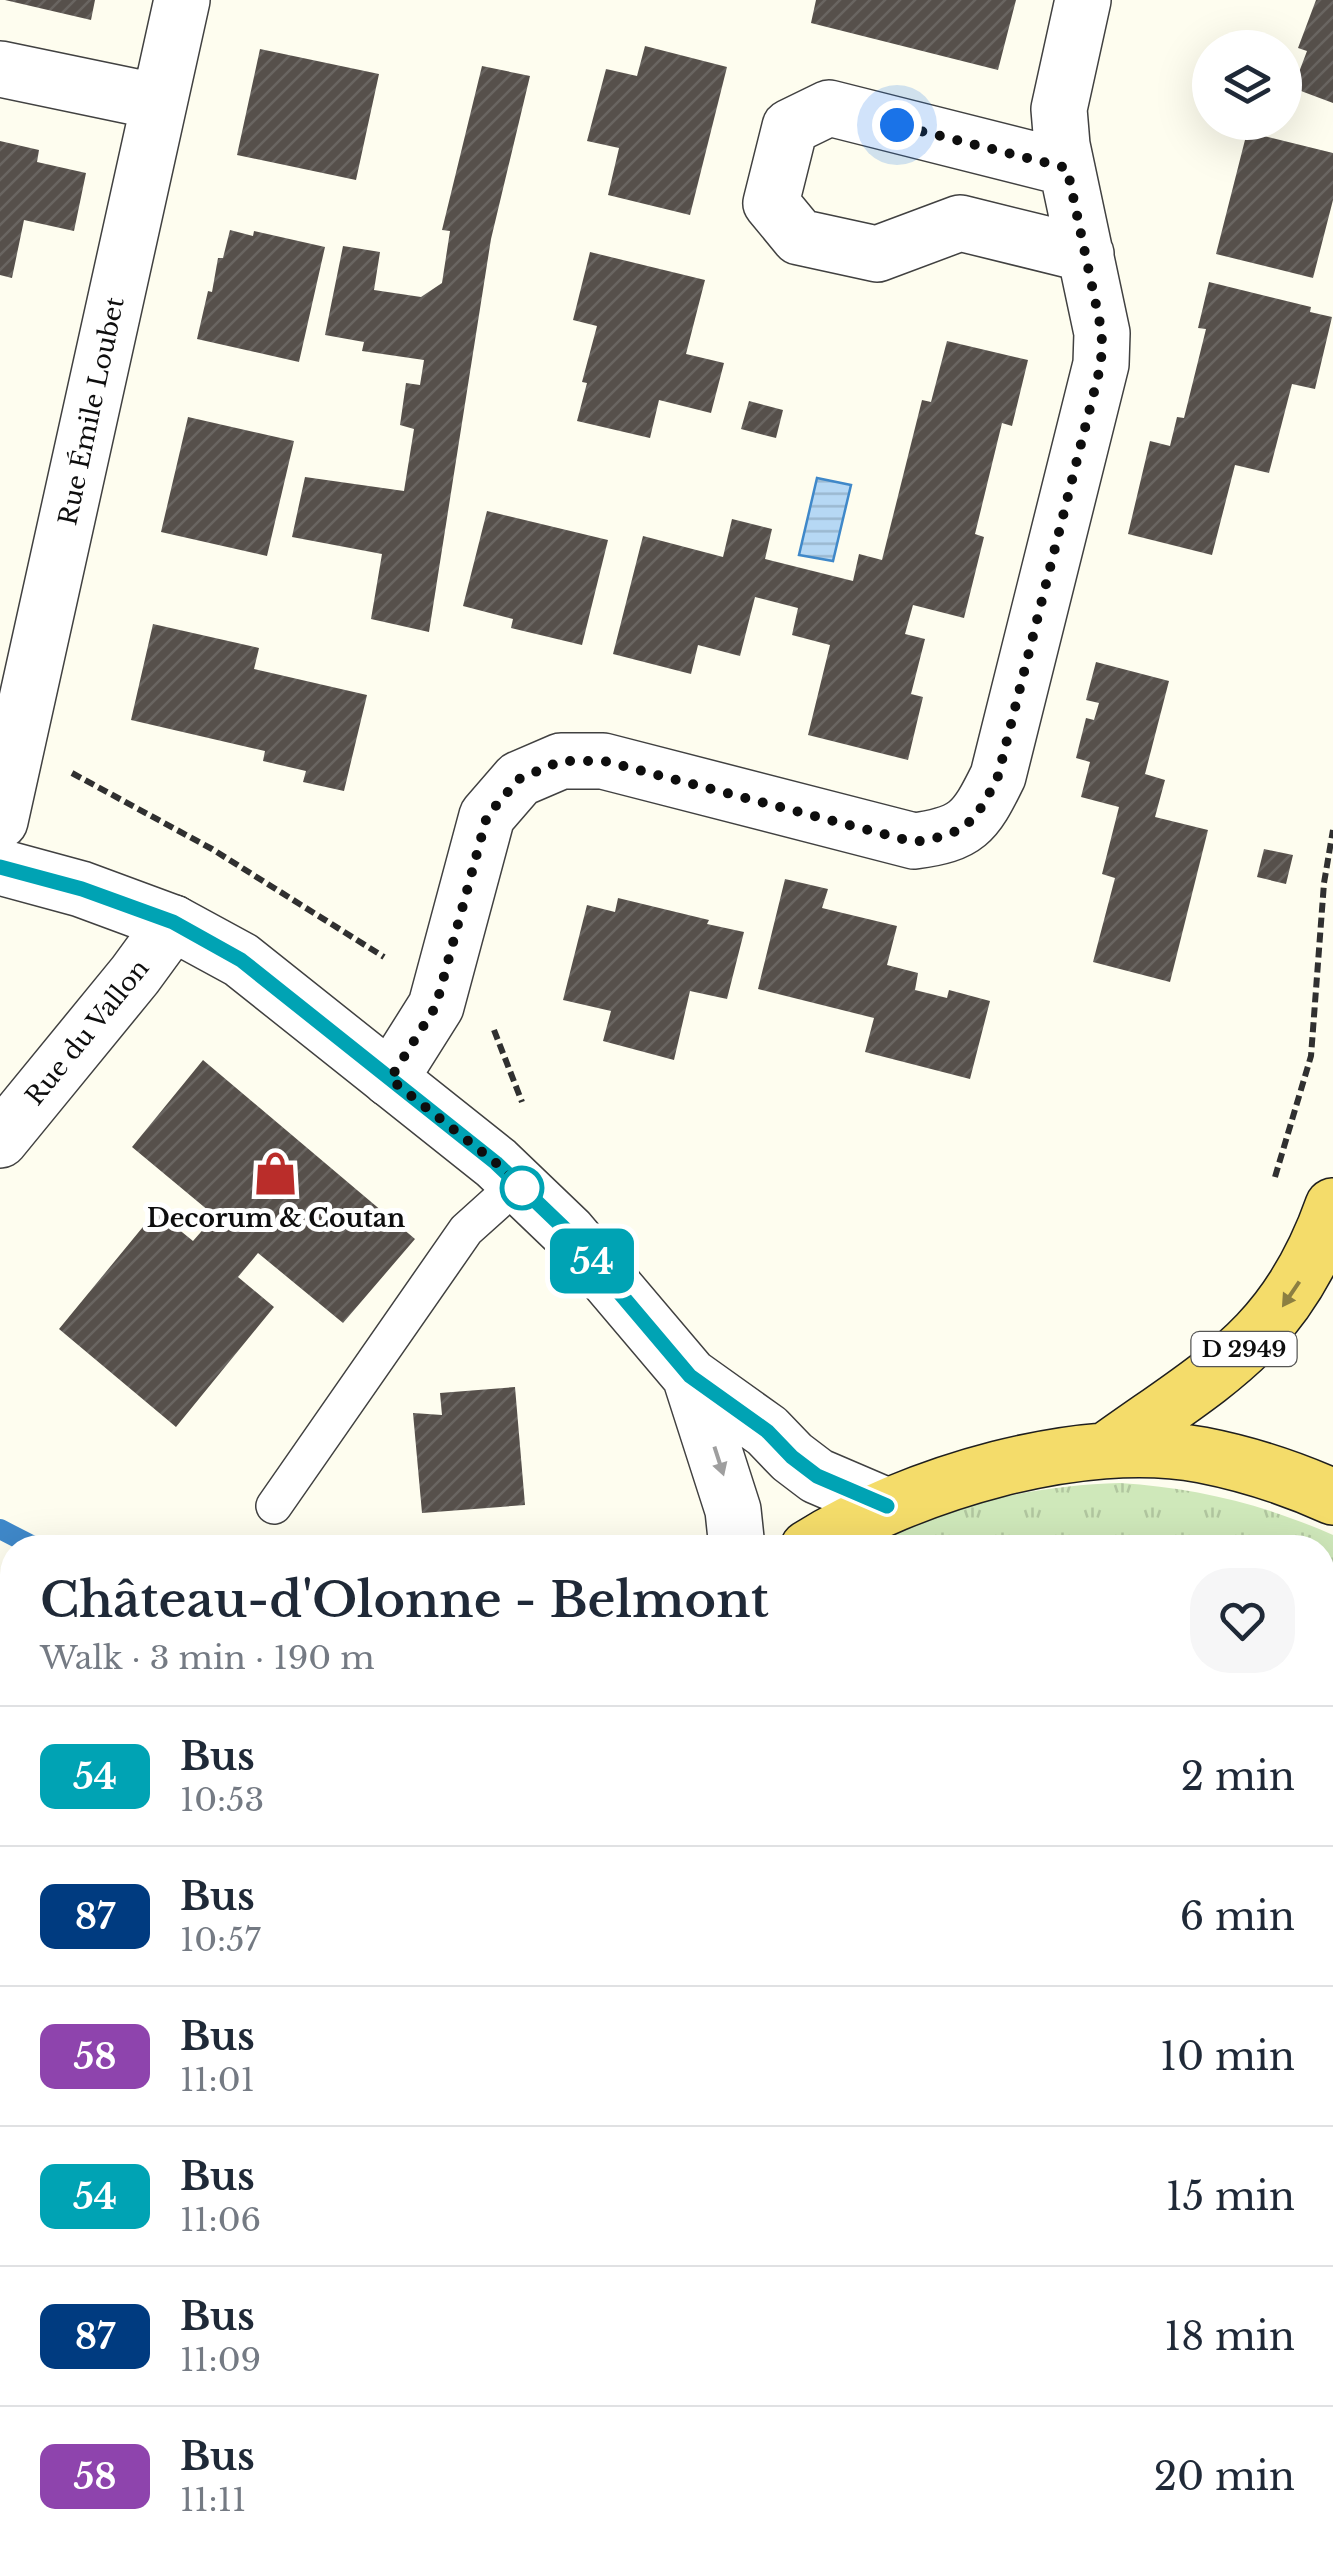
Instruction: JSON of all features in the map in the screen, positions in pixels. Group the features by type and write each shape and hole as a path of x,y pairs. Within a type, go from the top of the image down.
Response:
{"main road":[{"name":"D 2949","path":"1107,1450 1222,1369 1265,1329 1294,1293 1317,1252 1333,1206"},
{"path":"832,1535 887,1506 997,1468 1107,1450 1199,1454 1290,1477 1333,1497"}],"street":[{"name":"Rue Émile Loubet","path":"0,821 182,0"},
{"path":"390,1079 436,1006 487,816 519,779 561,761 604,761 914,842 952,836 981,812 998,776 1101,364 1102,333 1067,168 1059,109 1083,0"},
{"path":"0,69 159,102"},
{"path":"1067,168 830,108 790,127 771,203 799,237 877,254 960,224 1086,254"},
{"path":"0,867 82,889 173,922 241,960 518,1184 568,1232 690,1376 767,1431 817,1476 887,1506"},
{"name":"Rue du Vallon","path":"0,1140 135,975 173,922"},
{"path":"690,1376 733,1510 736,1535"}],"lane":[{"path":"274,1506 466,1230 518,1184"}],"path":[{"path":"1272,1184 1311,1056 1324,883 1333,830"}],"green space":[{"path":"1120,1483 1229,1499 1333,1535 893,1535 990,1500"}],"water":[{"path":"817,478 851,485 833,561 799,555"}],"building":[{"path":"5,0 95,0 91,20"},
{"path":"816,0 1016,0 998,70 811,23"},
{"path":"1316,0 1333,0 1333,103 1302,91 1302,64 1307,51 1302,49 1302,37"},
{"path":"645,46 727,67 690,215 608,195 619,148 587,141 606,69 637,76"},
{"path":"260,49 379,74 356,180 237,155"},
{"path":"482,66 530,76 491,239 429,632 371,619 382,554 292,537 305,477 404,491 414,429 400,425 406,383 420,385 424,360 362,351 364,342 325,335 343,246 380,252 374,290 421,297 442,283 450,231 442,230"},
{"path":"1245,140 1280,140 1333,153 1333,200 1313,278 1216,254"},
{"path":"0,141 39,150 37,162 86,173 74,231 24,220 12,278 0,275"},
{"path":"230,230 253,236 254,231 325,247 299,362 197,339 208,291 212,292 218,258 223,258"},
{"path":"590,252 705,280 686,354 724,363 711,413 659,400 650,438 577,421 587,383 582,382 597,326 573,320"},
{"path":"1209,282 1311,307 1310,312 1332,317 1315,389 1292,384 1269,473 1235,465 1212,555 1128,534 1150,441 1170,446 1177,417 1184,418 1206,329 1198,328"},
{"path":"947,341 1028,360 1012,426 1002,423 975,534 984,537 964,618 913,605 905,634 925,639 911,694 923,697 908,760 808,735 830,645 792,635 798,608 755,597 740,656 698,645 691,674 613,654 643,536 723,557 732,519 772,529 765,559 853,581 859,554 882,560 922,400 931,402"},
{"path":"749,401 783,410 776,438 741,429"},
{"path":"188,417 294,441 267,556 161,532"},
{"path":"487,511 608,540 582,645 511,628 513,619 463,606"},
{"path":"153,624 259,648 254,669 367,695 344,791 303,782 306,771 263,761 265,751 131,720"},
{"path":"1096,662 1169,681 1145,774 1165,780 1155,817 1208,830 1170,982 1093,962 1115,878 1102,874 1119,807 1081,797 1090,762 1076,758 1086,718 1094,720 1099,703 1086,700"},
{"path":"1264,849 1293,855 1286,884 1257,877"},
{"path":"785,879 828,889 822,908 897,926 887,965 918,973 915,990 947,998 949,990 990,1001 970,1079 865,1052 874,1018 758,989"},
{"path":"618,898 744,932 727,999 690,991 674,1060 603,1041 611,1011 563,1000 587,905 615,912"},
{"path":"203,1060 415,1239 343,1323 258,1253 238,1277 274,1307 176,1427 59,1329 156,1211 193,1241 215,1216 132,1147"},
{"path":"515,1387 525,1505 422,1513 413,1413 442,1415 440,1393"}],"waterway":[{"path":"0,1529 12,1535"}],"bus line":[{"name":"54","path":"0,867 82,889 173,922 241,960 496,1163 568,1232 690,1376 767,1431 817,1476 887,1506"}],"place":[{"name":"Decorum & Coutan","path":"276,1174"}],"route":[{"path":"522,1188 390,1079 436,1006 487,816 519,779 561,761 604,761 914,842 952,836 981,812 998,776 1101,364 1102,333 1067,168 897,125"}]}
